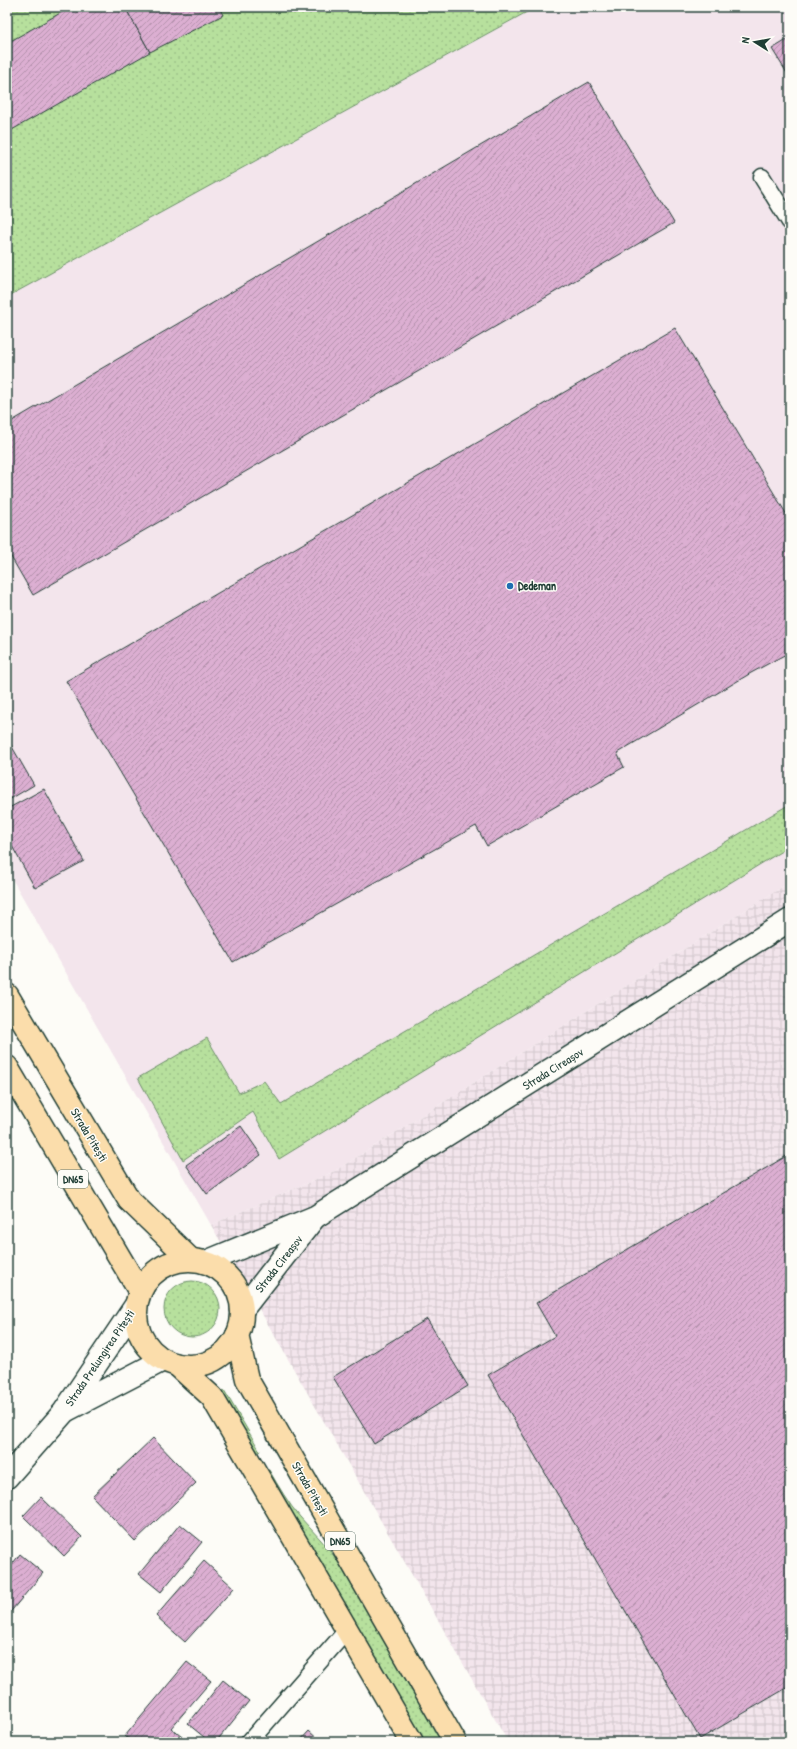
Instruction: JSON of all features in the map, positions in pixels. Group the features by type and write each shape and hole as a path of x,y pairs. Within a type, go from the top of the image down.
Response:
{"main road":[{"name":"Strada Cireașov","path":"198,1261 315,1217 790,920"},
{"name":"Strada Pitești","path":"7,996 129,1200 198,1261 227,1276 235,1286 240,1298 242,1310 237,1335 227,1350 212,1361 195,1366 170,1362"},
{"name":"DN65","path":"7,1067 138,1299 136,1321 141,1337 150,1350 170,1362 212,1397 348,1629 412,1742"},
{"name":"Strada Cireașov","path":"242,1310 315,1217"},
{"path":"138,1299 152,1275 169,1263 198,1261"},
{"name":"Strada Prelungirea Pitești","path":"7,1477 64,1412 138,1299"},
{"name":"Strada Pitești","path":"237,1335 247,1379 455,1742"},
{"name":"Strada Prelungirea Pitești","path":"64,1412 170,1362"}],"lane":[{"path":"762,177 790,222"},
{"path":"249,1742 348,1629"}],"shaded area":[{"path":"537,7 790,7 790,882 335,1171 211,1225 7,870 7,297"},
{"path":"790,882 790,1742 508,1742 211,1225 335,1171"}],"green space":[{"path":"7,7 536,7 7,297"},
{"path":"790,804 790,846 279,1159 253,1112 183,1160 138,1078 207,1038 239,1093 264,1081 281,1104"},
{"path":"187,1281 197,1281 212,1289 218,1298 220,1309 218,1320 212,1329 197,1337 187,1337 176,1332 169,1325 164,1314 164,1304 169,1293 176,1286"},
{"path":"224,1390 260,1451 253,1456 218,1395"},
{"path":"269,1470 296,1512 337,1560 444,1742 422,1742 264,1475"}],"building":[{"path":"71,7 125,7 150,52 10,131 7,125 7,43"},
{"path":"125,7 219,7 223,15 150,52"},
{"path":"790,38 790,78 772,49"},
{"path":"589,82 674,223 33,595 7,550 7,424"},
{"name":"Dedeman","path":"675,328 790,520 790,652 751,673 617,753 624,767 487,846 476,826 233,962 66,681"},
{"path":"7,738 34,785 7,801"},
{"path":"44,789 84,861 35,888 7,837 7,809"},
{"path":"241,1126 261,1155 207,1194 186,1165"},
{"path":"790,1154 790,1686 700,1739 488,1375 555,1336 536,1303"},
{"path":"427,1319 468,1386 374,1444 333,1377"},
{"path":"153,1438 196,1483 135,1541 92,1496"},
{"path":"41,1497 82,1537 64,1556 23,1516"},
{"path":"180,1524 202,1542 161,1592 139,1574"},
{"path":"20,1554 43,1573 7,1616 7,1571"},
{"path":"204,1561 234,1588 185,1642 156,1616"},
{"path":"187,1662 211,1681 171,1728 188,1742 132,1742 125,1736"},
{"path":"223,1680 249,1701 216,1742 210,1742 188,1724"},
{"path":"309,1731 321,1742 299,1742"}],"place":[{"name":"Dedeman","path":"510,586"}]}
